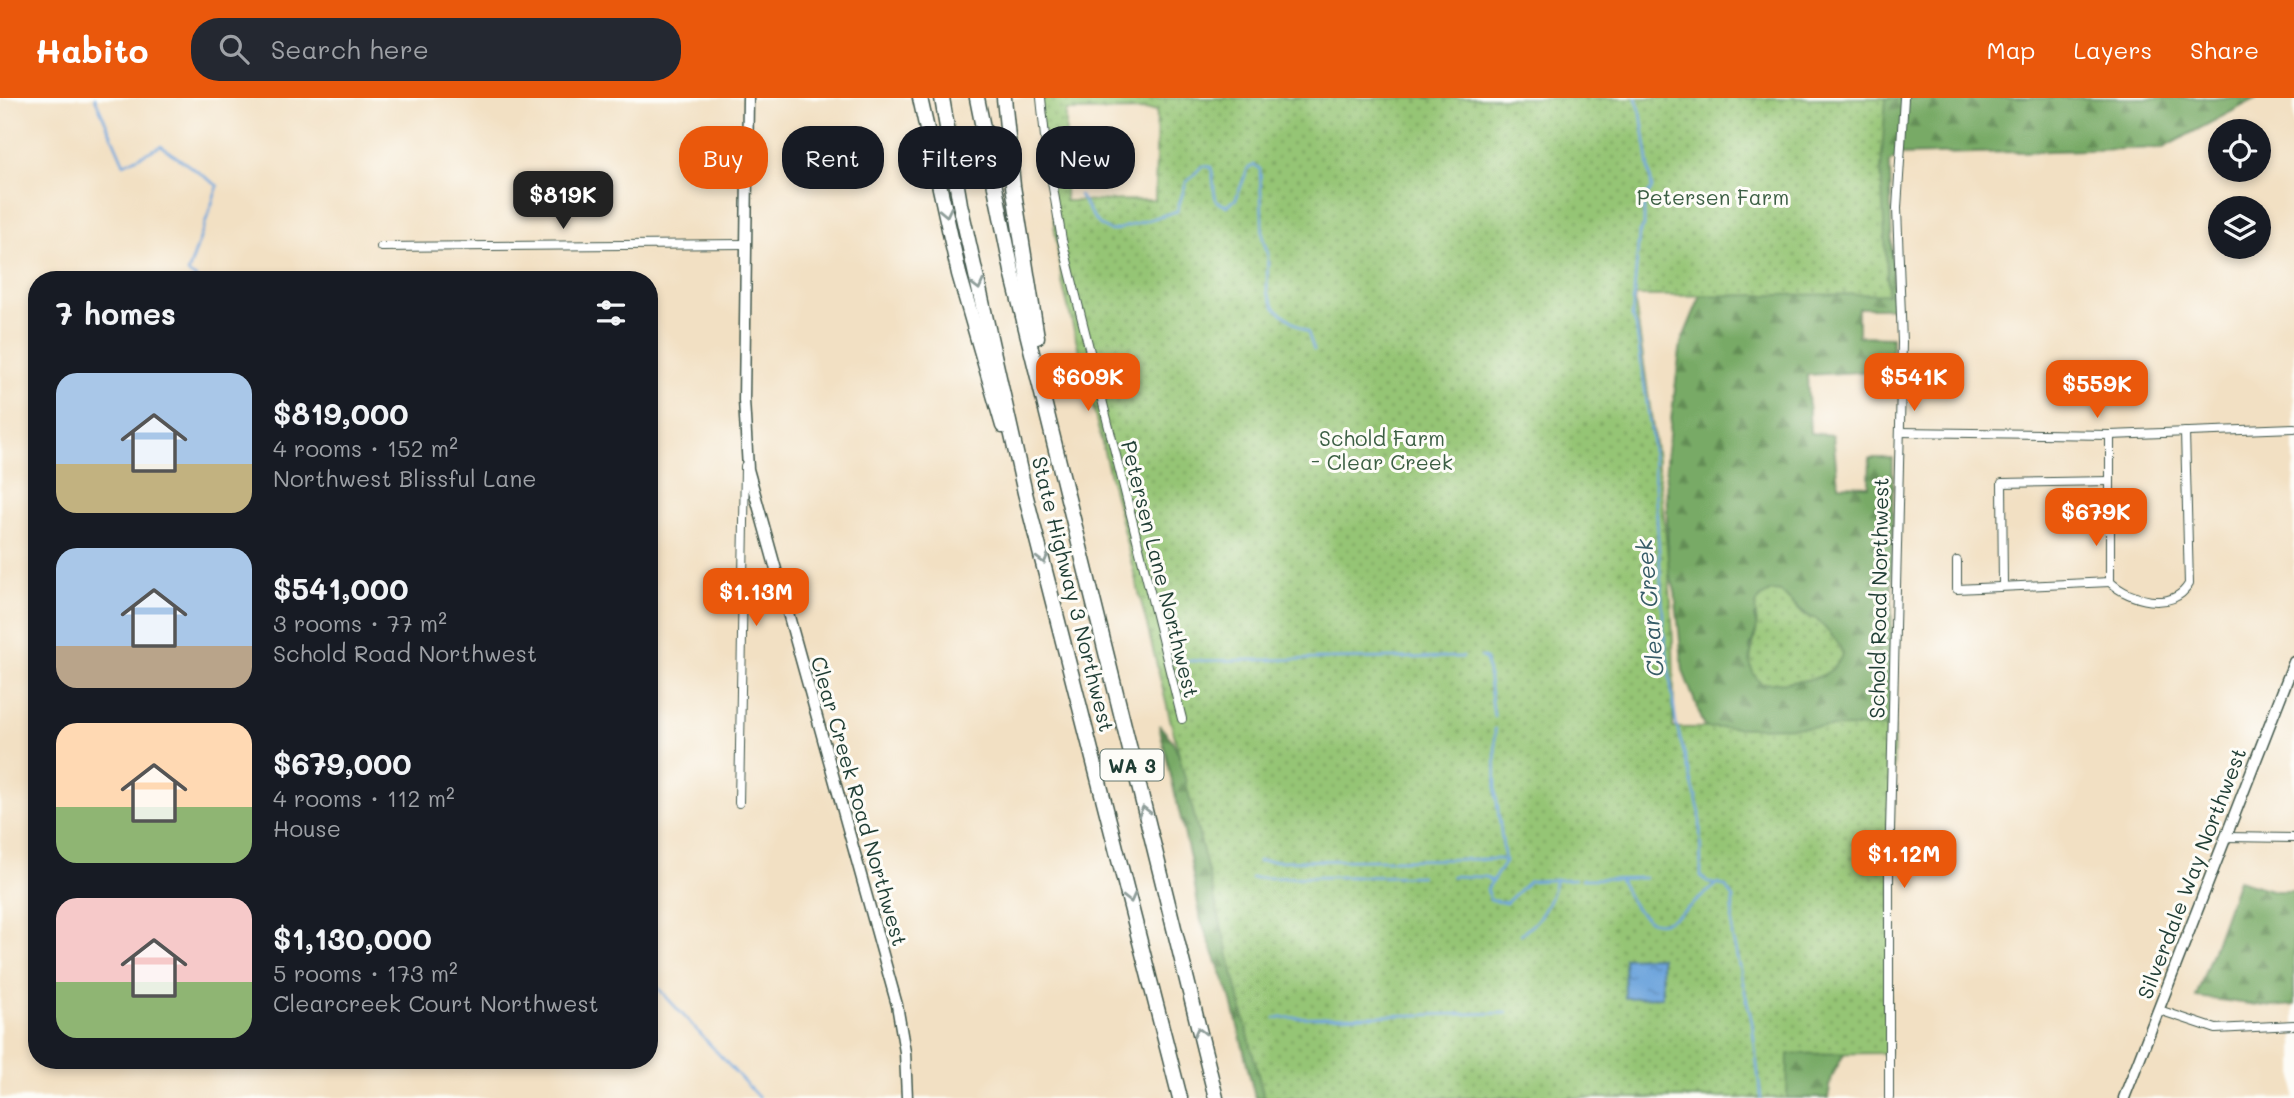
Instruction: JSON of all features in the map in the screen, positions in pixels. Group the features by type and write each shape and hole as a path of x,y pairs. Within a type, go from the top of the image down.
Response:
{"highway":[{"path":"920,98 975,336 1025,493"},
{"name":"State Highway 3 Northwest","path":"942,98 962,216 1025,493 1180,1098"},
{"name":"State Highway 3 Northwest","path":"977,98 997,206 1216,1098"},
{"path":"1004,98 1013,186 1052,432"}],"main road":[{"name":"Clear Creek Road Northwest","path":"748,98 745,454 759,514 897,1005 905,1052 907,1098"},
{"name":"Silverdale Way Northwest","path":"2124,1098 2294,662"}],"street":[{"name":"Petersen Lane Northwest","path":"1041,98 1046,147 1062,240 1182,719"},
{"name":"Schold Road Northwest","path":"1889,1098 1889,871 1902,314 1897,208 1904,98"},
{"path":"381,247 746,244"},
{"path":"1900,432 2110,435 2294,428"},
{"path":"1957,561 1956,589 2110,582 2124,595 2162,602 2184,593 2189,584 2185,432"},
{"path":"2110,435 2110,582"},
{"path":"739,803 745,454"},
{"path":"2003,585 2002,483 2110,481"},
{"path":"2226,837 2294,838"},
{"path":"2158,1010 2216,1029 2294,1025"}],"green space":[{"name":"Schold Farm - Clear Creek","path":"1037,98 1886,98 1881,169 1888,294 1634,296 1657,457 1668,565 1674,673 1673,728 1894,727 1889,1053 1788,1054 1787,1098 1264,1098 1062,282 1049,189 1065,189 1065,201 1155,200 1157,110 1066,111 1066,126 1041,126"},
{"path":"1843,98 2257,98 2218,119 2208,119 2208,124 2163,148 1899,155 1890,162 1893,308 1858,308 1858,336 1892,337 1892,370 1807,375 1810,433 1833,435 1838,485 1869,486 1870,458 1893,458 1891,724 1816,751 1849,1045 1832,1076 1828,1098 1772,1098 1715,740 1704,725 1683,671 1675,591 1668,570 1666,458 1681,343 1703,290","holes":["1781,592 1831,635 1842,654 1823,676 1762,684 1750,648 1757,628 1754,616"]},
{"path":"1772,591 1781,592 1805,616 1817,619 1839,644 1842,654 1837,664 1829,671 1809,680 1762,684 1756,678 1750,660 1757,626 1755,609 1759,600"},
{"path":"1159,725 1172,740 1196,793 1313,1098 1255,1098 1232,1001 1201,921 1190,858"},
{"path":"2238,880 2275,891 2294,891 2294,1005 2272,1007 2196,997"}],"water":[{"path":"1661,957 1662,997 1625,998 1624,958"}],"waterway":[{"path":"95,98 124,164 161,146 218,186 189,271"},
{"name":"Clear Creek","path":"1636,98 1641,113 1652,189 1644,199 1644,226 1639,234 1632,316 1636,326 1652,438 1664,632 1676,723 1700,813 1701,876 1709,883 1725,886 1733,898 1732,936 1752,1022 1761,1098"},
{"path":"1079,195 1097,222 1112,231 1177,211 1186,183 1202,166 1211,167 1217,202 1227,206 1236,199 1248,168 1254,165 1260,169 1263,239 1268,254 1267,292 1275,308 1308,333 1314,350"},
{"path":"1176,661 1463,657"},
{"path":"1481,657 1486,659 1494,716"},
{"path":"1495,729 1496,795 1505,862 1487,889 1490,900 1506,903 1529,881 1575,879"},
{"path":"1258,861 1500,859 1505,862"},
{"path":"1251,878 1421,876"},
{"path":"1452,876 1486,877 1491,881"},
{"path":"1582,879 1645,878"},
{"path":"1521,934 1544,910 1556,879"},
{"path":"1619,879 1631,902 1643,916 1654,922 1665,922 1676,917 1719,883"},
{"path":"658,988 759,1098"},
{"path":"1275,1018 1507,1013"}],"park label":[{"name":"Petersen Farm","path":"1713,196"}]}
